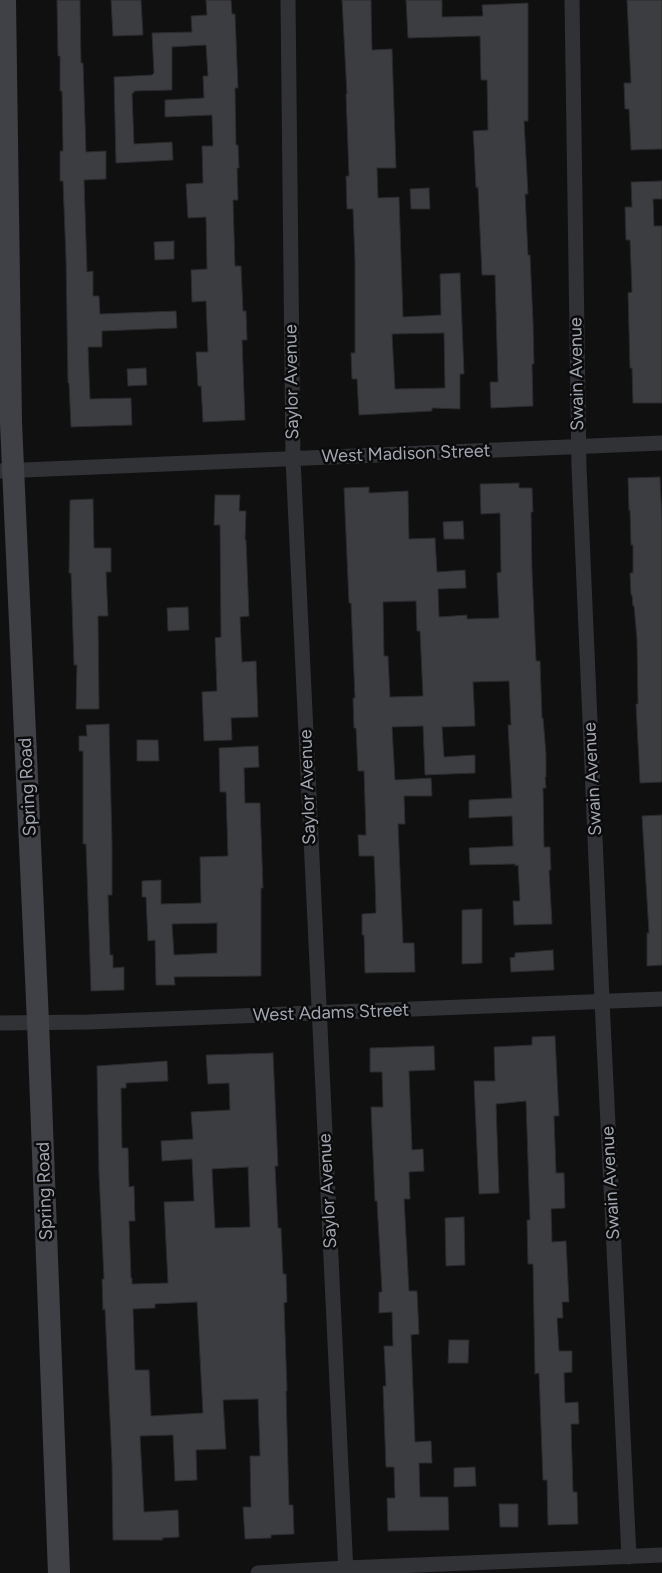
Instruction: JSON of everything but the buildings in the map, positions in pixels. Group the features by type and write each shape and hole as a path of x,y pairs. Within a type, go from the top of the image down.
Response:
{"street":[{"name":"Spring Road","path":"6,0 12,423 7,471 38,1022 59,1573"},
{"name":"Saylor Avenue","path":"288,0 293,459 346,1570"},
{"name":"Swain Avenue","path":"572,0 578,447 629,1556"},
{"name":"West Madison Street","path":"7,471 662,443"},
{"name":"West Adams Street","path":"0,1023 89,1022 662,999"},
{"path":"258,1573 662,1555"}]}
